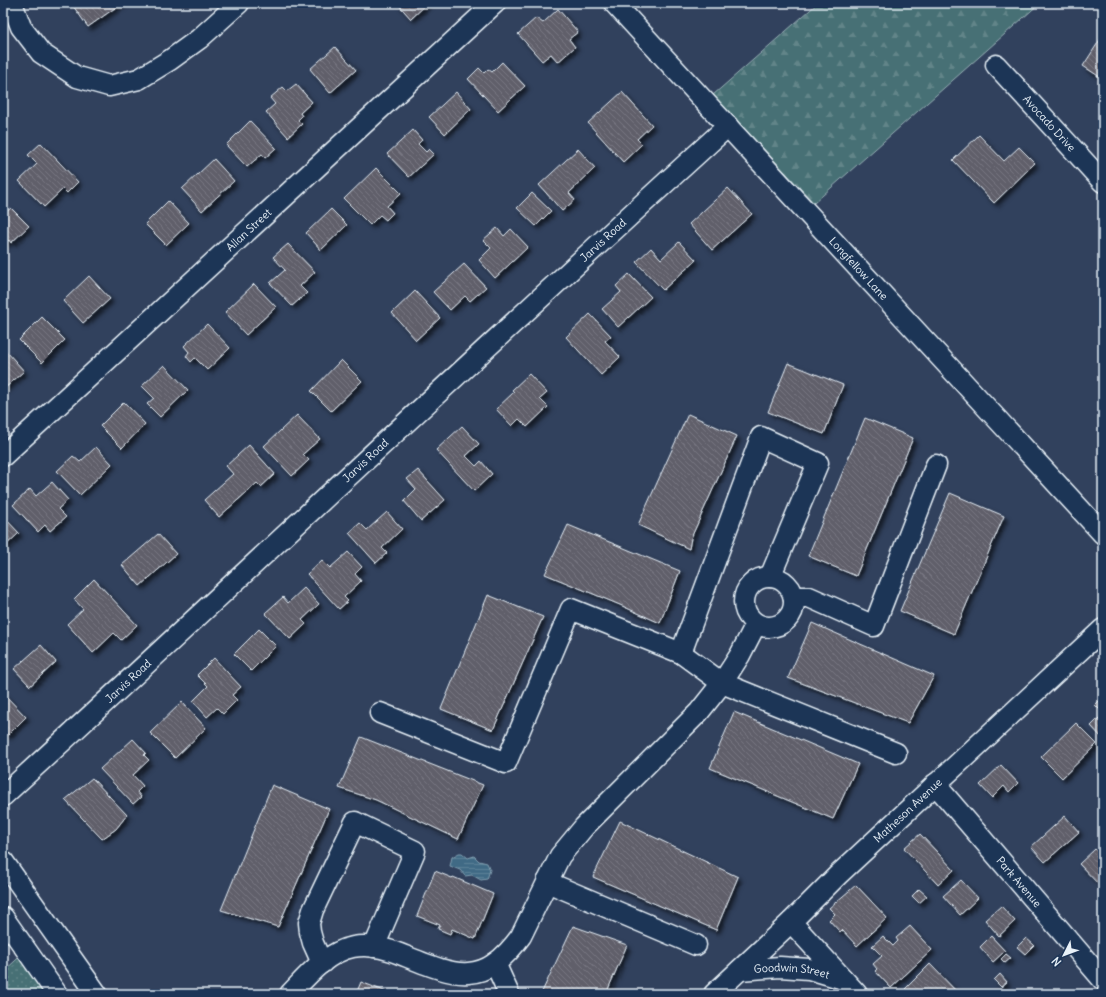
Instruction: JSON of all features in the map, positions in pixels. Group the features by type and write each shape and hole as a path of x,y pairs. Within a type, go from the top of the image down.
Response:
{"street":[{"path":"12,3 21,27 41,53 77,76 110,86 139,79 170,60 199,39 239,3"},
{"name":"Allan Street","path":"3,456 495,3"},
{"name":"Longfellow Lane","path":"614,3 1103,534"},
{"name":"Avocado Drive","path":"996,65 1103,182"},
{"name":"Jarvis Road","path":"5,789 202,614 586,254 728,126"},
{"path":"682,653 761,437 818,463 770,577"},
{"path":"794,598 809,597 874,626 936,465"},
{"path":"770,577 786,583 794,598 792,614 780,625 772,628 756,624 746,611 744,603 745,595 755,582 762,578 770,577"},
{"path":"380,713 506,763 571,609 682,653 722,683 896,753"},
{"path":"290,994 322,963 338,952 352,947 366,946 384,948 442,970 458,974 483,970 495,963 506,954 521,936 560,856 570,843 699,712 722,683 740,655 756,624"},
{"name":"Matheson Avenue","path":"714,994 791,922 838,875 1103,629"},
{"name":"Park Avenue","path":"935,784 1103,980"},
{"path":"322,963 313,943 309,923 313,910 355,822 415,851 374,947"},
{"path":"3,861 97,994"},
{"path":"547,882 696,945"},
{"path":"3,917 57,994"},
{"name":"Goodwin Street","path":"791,922 857,994"},
{"path":"495,963 509,994"},
{"name":"Goodwin Street","path":"740,970 780,967 808,969 843,979"}],"green space":[{"path":"818,3 1040,3 814,203 713,95"},
{"path":"27,950 57,994 3,994 3,972"}],"water":[{"path":"462,853 468,858 474,856 479,861 487,863 490,870 487,879 481,880 472,875 465,876 460,870 450,866 452,857"}],"building":[{"path":"71,3 122,3 88,27"},
{"path":"397,3 428,3 411,19"},
{"path":"558,9 578,32 569,39 575,47 558,62 551,54 542,61 518,34 536,18 543,23"},
{"path":"1103,35 1103,79 1083,66"},
{"path":"335,47 356,70 330,93 310,69"},
{"path":"502,62 525,86 498,111 468,79 479,68 484,73 488,69 492,72"},
{"path":"296,84 312,102 300,113 302,116 298,120 302,124 288,137 266,112 275,104 270,98 283,87 287,91"},
{"path":"456,92 471,109 445,134 429,117"},
{"path":"622,92 652,125 637,139 642,144 623,162 588,123"},
{"path":"250,121 276,148 265,158 262,154 247,167 226,145"},
{"path":"413,130 422,140 418,144 426,152 429,149 434,154 409,177 387,154"},
{"path":"979,135 1004,161 1019,147 1035,163 994,203 953,160"},
{"path":"41,143 78,182 67,193 63,189 44,207 19,181 37,164 28,155"},
{"path":"578,149 595,168 569,193 575,200 562,211 539,185"},
{"path":"214,159 234,181 202,211 182,189"},
{"path":"376,168 401,193 387,206 393,213 386,220 380,215 370,225 344,199"},
{"path":"728,188 752,214 712,250 689,224"},
{"path":"532,193 551,211 536,226 517,208"},
{"path":"168,201 189,223 166,245 145,224"},
{"path":"11,208 29,226 11,243 9,240 3,246 3,210 5,213"},
{"path":"331,209 347,225 321,250 306,233"},
{"path":"497,228 504,236 511,229 528,247 495,278 479,260 491,248 483,240"},
{"path":"679,242 696,260 663,290 636,262 651,248 661,259"},
{"path":"288,244 315,272 300,286 307,293 292,306 270,283 285,270 273,257"},
{"path":"464,264 486,287 470,301 465,296 450,310 433,292"},
{"path":"629,274 651,297 618,327 602,309 621,292 616,286"},
{"path":"89,276 110,299 83,323 63,301"},
{"path":"254,284 276,307 246,335 225,312"},
{"path":"415,291 440,318 416,340 392,313"},
{"path":"590,314 611,336 605,341 620,357 601,375 566,337"},
{"path":"42,317 65,340 42,363 19,340"},
{"path":"207,324 230,348 207,370 195,358 191,362 186,356 189,352 184,346"},
{"path":"7,352 24,371 3,390 3,355"},
{"path":"341,360 362,381 331,411 311,391"},
{"path":"788,363 843,385 824,434 768,412"},
{"path":"164,365 188,390 160,417 147,404 154,398 142,386"},
{"path":"529,374 547,393 540,399 548,407 527,427 519,419 512,426 496,409 514,392 512,390"},
{"path":"124,402 145,424 122,448 100,426"},
{"path":"688,414 737,436 691,538 689,549 638,525"},
{"path":"297,415 320,439 303,454 309,460 292,476 264,446"},
{"path":"865,418 913,438 856,576 808,556"},
{"path":"462,426 479,444 466,456 476,466 481,461 492,474 474,491 436,450"},
{"path":"249,445 275,474 261,487 257,483 219,517 204,500 233,474 226,466"},
{"path":"96,447 112,464 80,495 57,471 73,456 80,462"},
{"path":"418,470 445,500 421,521 404,501 416,489 407,479"},
{"path":"52,482 68,500 58,509 66,517 50,531 45,525 38,532 13,505 30,489 36,496"},
{"path":"950,493 1004,516 954,634 900,611"},
{"path":"387,512 402,529 382,548 387,553 376,563 349,533 360,523 367,530"},
{"path":"4,517 19,533 3,548 3,519"},
{"path":"568,525 680,571 660,623 545,574"},
{"path":"158,534 176,554 140,586 122,565"},
{"path":"348,552 362,567 355,574 361,581 344,597 348,601 339,609 307,574 322,560 330,568"},
{"path":"94,579 137,625 121,640 114,633 93,653 67,624 83,609 74,599"},
{"path":"304,588 319,604 302,620 306,624 290,639 265,613 283,597 288,603"},
{"path":"488,595 543,617 493,730 441,709"},
{"path":"812,623 934,676 908,723 788,678"},
{"path":"259,629 276,646 251,671 234,654"},
{"path":"41,645 56,662 30,686 14,669"},
{"path":"214,658 241,687 232,695 237,700 223,714 217,708 207,717 193,701 208,686 197,675"},
{"path":"3,693 26,717 7,736 3,732"},
{"path":"1103,697 1103,713 1095,705"},
{"path":"182,702 206,728 175,758 150,733"},
{"path":"734,712 858,764 833,819 710,768"},
{"path":"1103,714 1103,739 1091,726"},
{"path":"1076,723 1097,744 1062,778 1041,757"},
{"path":"361,737 483,785 458,839 376,800 339,788"},
{"path":"133,739 146,753 144,755 149,760 133,775 143,786 137,792 141,797 133,804 100,769"},
{"path":"1001,765 1018,783 1009,792 1004,786 992,798 980,785"},
{"path":"92,778 127,815 116,829 102,839 65,800"},
{"path":"272,785 329,809 278,927 221,910"},
{"path":"1065,816 1079,832 1045,862 1031,847"},
{"path":"620,821 738,877 716,930 593,877"},
{"path":"920,834 954,870 938,885 904,848"},
{"path":"1095,849 1103,857 1103,889 1079,864"},
{"path":"435,871 493,894 475,939 452,929 450,934 438,929 440,925 417,916"},
{"path":"961,880 978,898 960,915 943,896"},
{"path":"856,885 887,918 857,946 842,930 840,932 829,920 835,914 829,908"},
{"path":"919,889 927,896 919,903 912,896"},
{"path":"1001,906 1015,921 999,936 985,920"},
{"path":"573,926 627,945 606,994 541,994"},
{"path":"910,926 932,950 891,988 875,971 877,969 873,964 882,956 872,946 883,936 893,946 898,941 896,938"},
{"path":"991,936 1005,951 993,962 980,947"},
{"path":"1026,938 1034,945 1025,954 1017,947"},
{"path":"1006,954 1011,958 1005,963 1001,959"},
{"path":"930,964 959,994 910,994 905,989"},
{"path":"1000,974 1007,982 1001,987 994,980"},
{"path":"361,982 392,994 356,994"}]}
